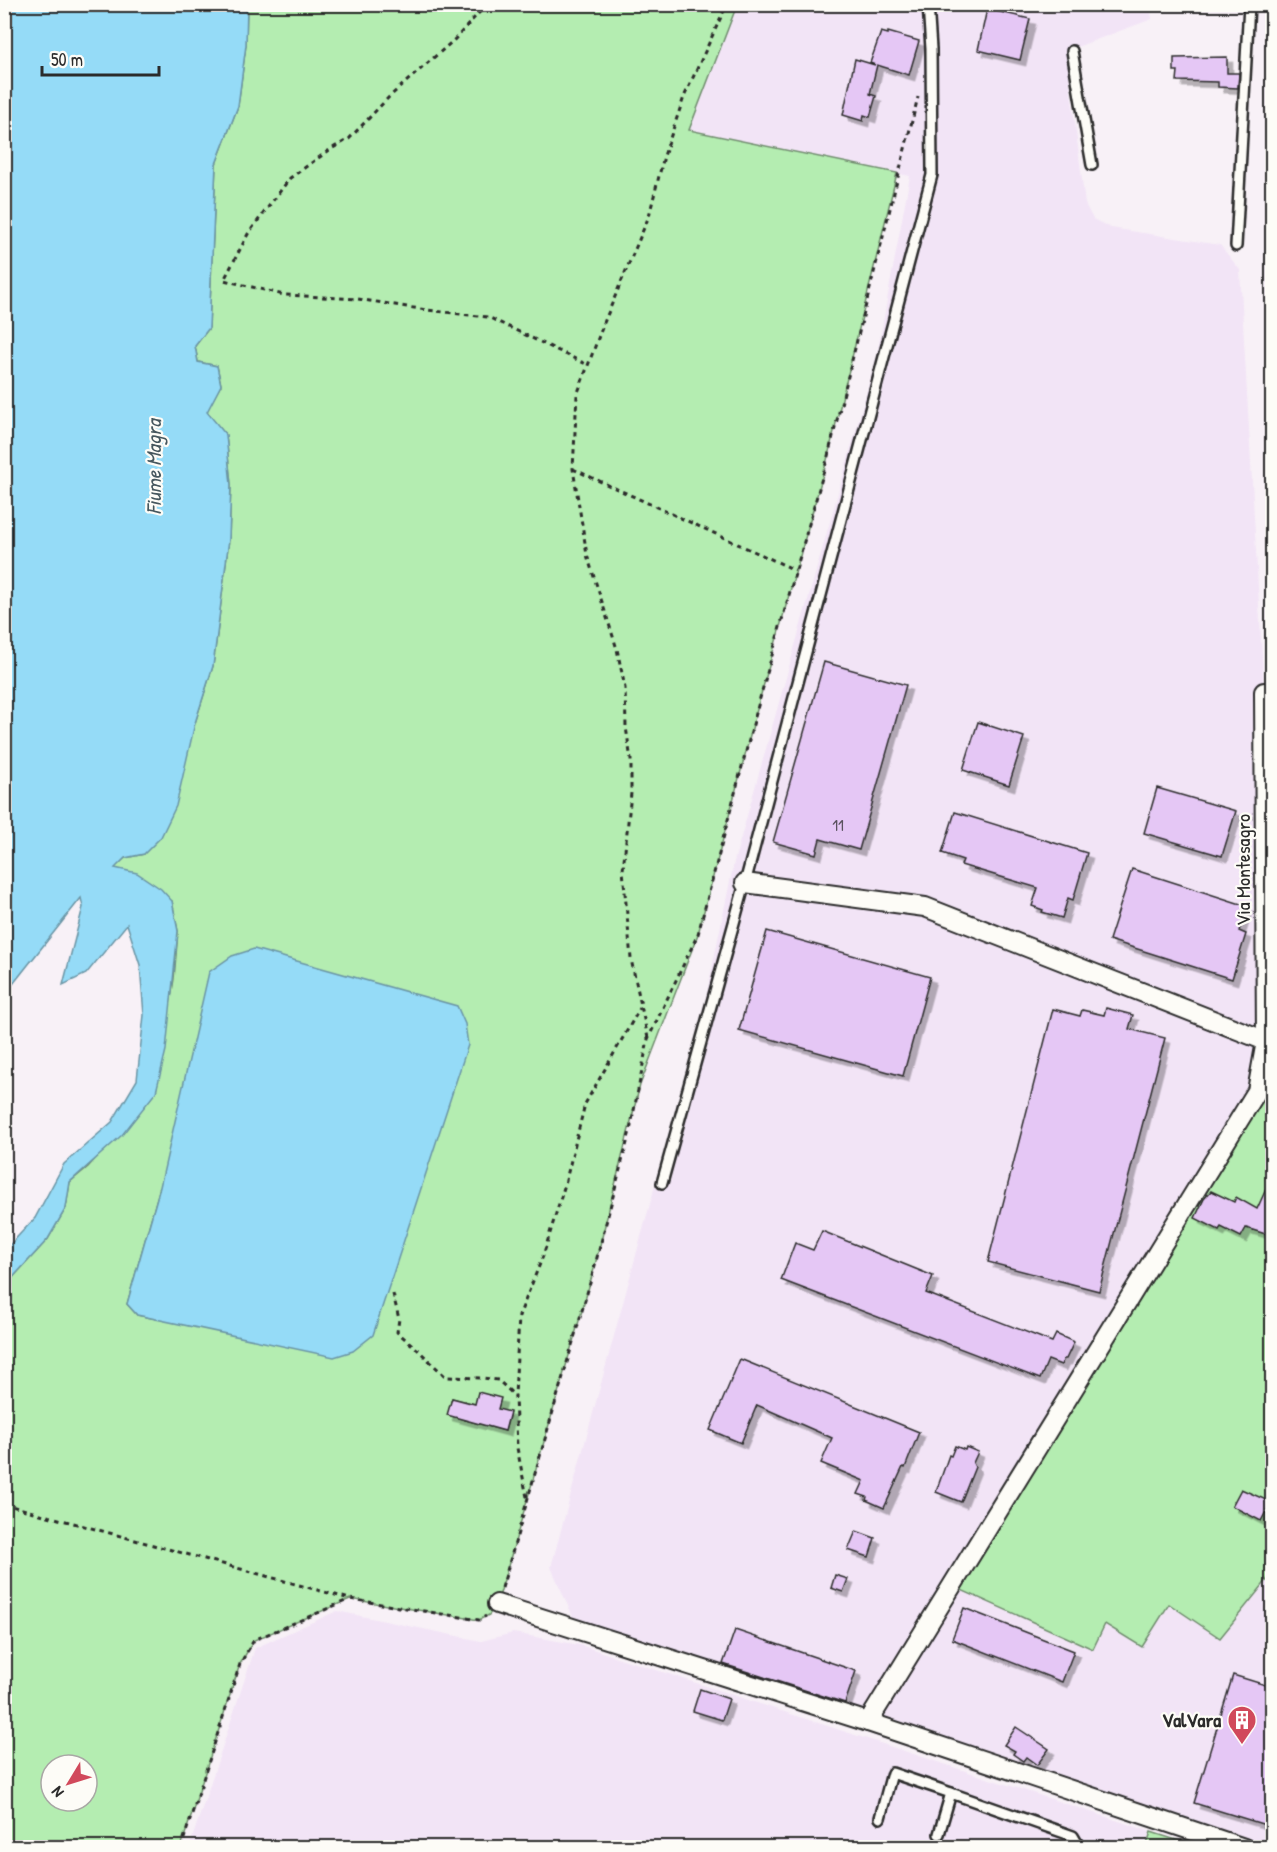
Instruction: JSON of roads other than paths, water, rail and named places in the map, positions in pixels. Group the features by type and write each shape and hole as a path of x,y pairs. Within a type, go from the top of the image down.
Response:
{"street":[{"name":"Via Montesagro","path":"868,1722 1257,1091 1269,1043 1268,694"},
{"path":"745,883 925,907 1269,1043"},
{"path":"497,1604 868,1722 1244,1848"}],"lane":[{"path":"662,1183 745,883 932,175 931,49 928,4"},
{"path":"1236,246 1249,4"},
{"path":"1072,51 1092,165"},
{"path":"880,1818 892,1773 1073,1836 1080,1848"},
{"path":"939,1834 951,1793"}],"water":[{"name":"Fiume Magra","path":"5,4 247,5 246,45 238,106 216,164 209,328 195,346 198,362 217,366 221,385 207,412 226,435 231,485 229,539 213,666 195,723 176,806 161,837 144,854 125,858 115,868 137,873 161,889 172,901 178,931 166,1050 156,1092 122,1135 70,1182 66,1208 48,1239 5,1286 5,1250 35,1218 64,1164 112,1122 137,1080 144,1015 140,965 127,924 86,974 63,985 83,907 81,898 5,994"},
{"path":"254,949 457,1006 465,1024 468,1045 373,1335 353,1351 334,1357 137,1315 127,1304 160,1187 209,972 232,956"}],"place":[{"name":"ValVara","path":"1242,1746"}]}
